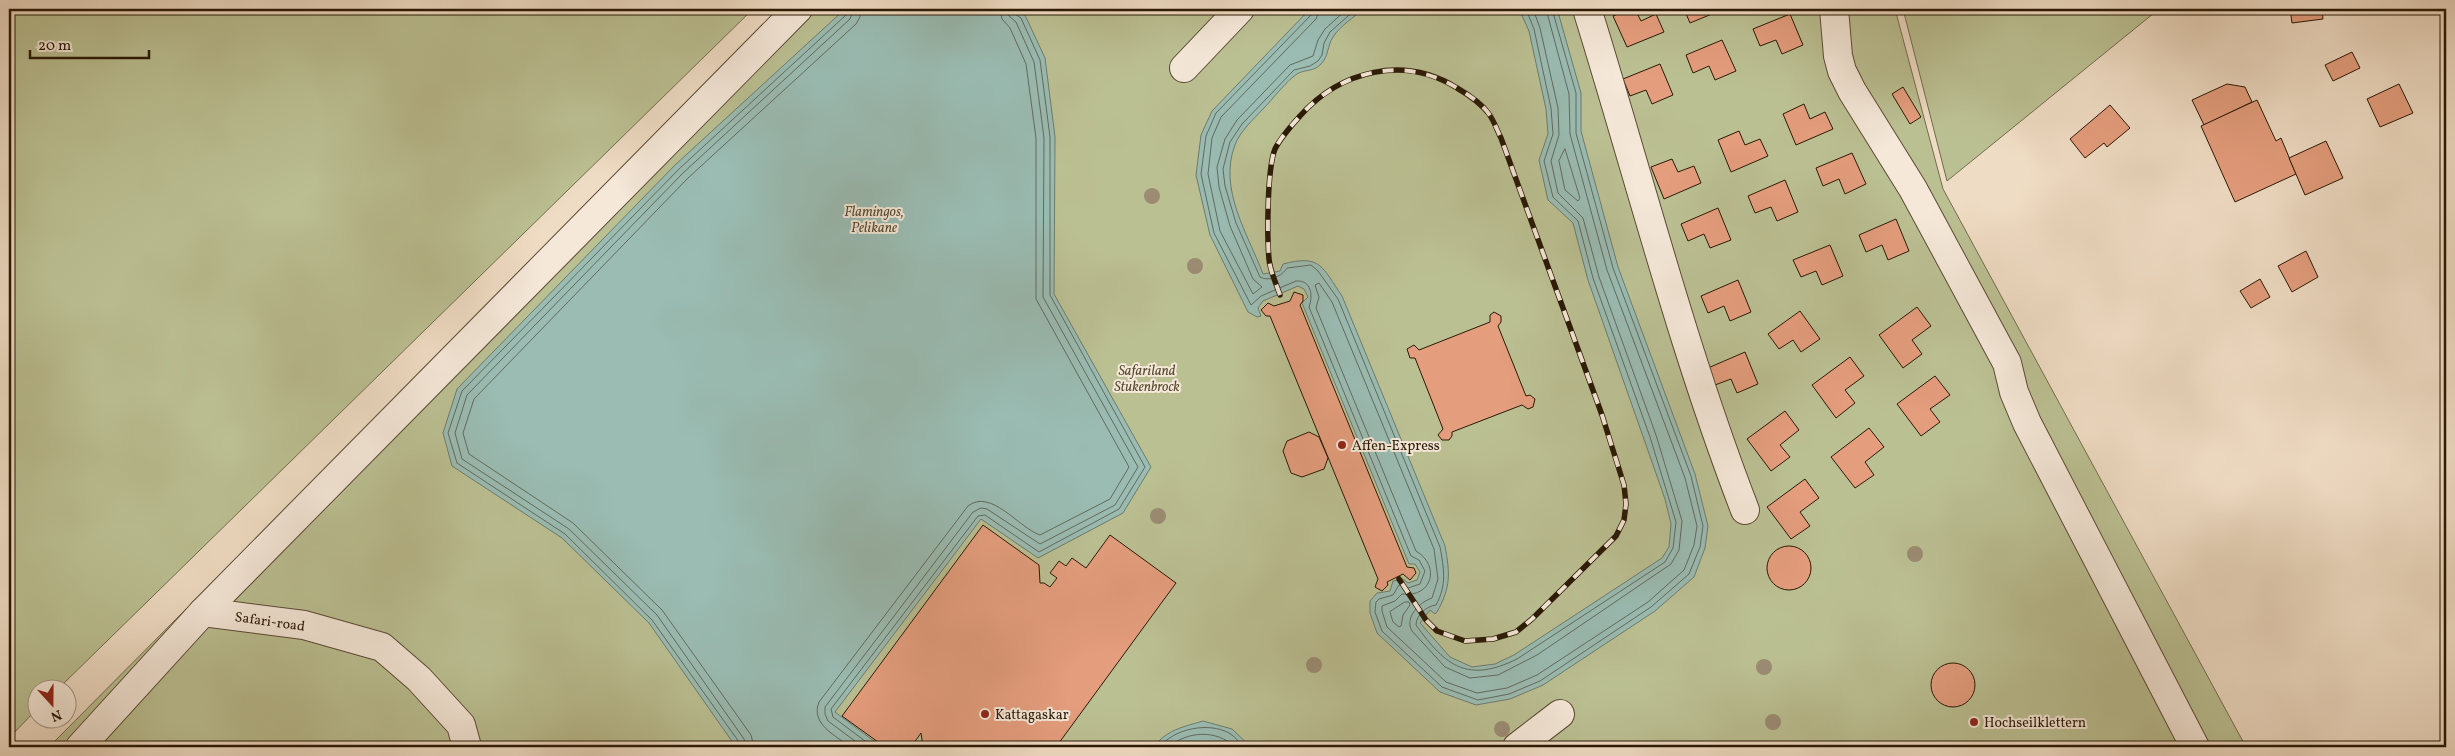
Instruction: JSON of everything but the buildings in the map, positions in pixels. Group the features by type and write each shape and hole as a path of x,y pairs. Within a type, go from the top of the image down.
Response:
{"lane":[{"path":"80,747 203,612 798,9"},
{"path":"1184,68 1240,9"},
{"path":"1587,9 1679,318 1718,440 1745,510"},
{"path":"1834,9 1838,56 1846,78 1913,189 2006,363 2014,392 2027,423 2195,747"},
{"name":"Safari-road","path":"203,612 304,625 382,647 419,679 461,725 467,747"},
{"path":"1517,747 1560,714"}],"green space":[{"path":"9,9 753,9 69,678 28,678 28,718 9,738"},
{"name":"Safariland Stukenbrock","path":"782,9 1895,9 1943,189 2246,747 49,747 68,728 78,728 78,718"},
{"path":"1903,9 2159,9 1947,181"}],"water":[{"path":"845,9 1014,9 1024,13 1045,58 1055,137 1054,294 1151,467 1123,513 1038,558 981,519 835,712 882,747 736,747 649,623 562,538 452,466 443,433 457,389 675,165"},
{"path":"1310,9 1364,9 1336,33 1321,64 1315,68 1300,72 1293,77 1240,135 1235,145 1231,162 1232,195 1263,274 1280,271 1283,264 1296,261 1313,262 1325,270 1342,296 1445,546 1448,580 1445,595 1437,612 1435,614 1430,610 1420,623 1450,657 1472,667 1495,664 1514,655 1662,558 1669,547 1671,524 1665,499 1588,280 1573,223 1548,200 1539,160 1548,134 1546,109 1529,31 1519,9 1556,9 1558,12 1581,93 1581,131 1618,267 1695,474 1708,526 1705,548 1694,577 1655,611 1543,685 1510,699 1476,705 1440,692 1377,633 1370,613 1370,601 1377,593 1390,591 1393,581 1403,579 1408,583 1417,580 1420,572 1415,564 1409,564 1302,303 1308,297 1304,289 1298,286 1263,301 1258,308 1261,316 1257,317 1248,312 1210,235 1196,175 1201,135 1212,111"},
{"path":"1203,721 1232,729 1251,747 1154,747 1170,733 1182,727"}],"railway":[{"path":"1280,295 1271,268 1268,248 1268,203 1272,159 1275,149 1283,136 1316,100 1354,78 1374,72 1395,70 1416,72 1437,78 1466,93 1486,110 1501,138 1602,415 1624,485 1626,504 1624,520 1616,536 1532,619 1516,632 1493,639 1465,641 1437,631 1426,620 1399,579"}],"place":[{"name":"Affen-Express","path":"1342,445"},
{"name":"Kattagaskar","path":"985,714"},
{"name":"Hochseilklettern","path":"1974,722"}],"park label":[{"name":"Flamingos, Pelikane","path":"874,220"}]}
